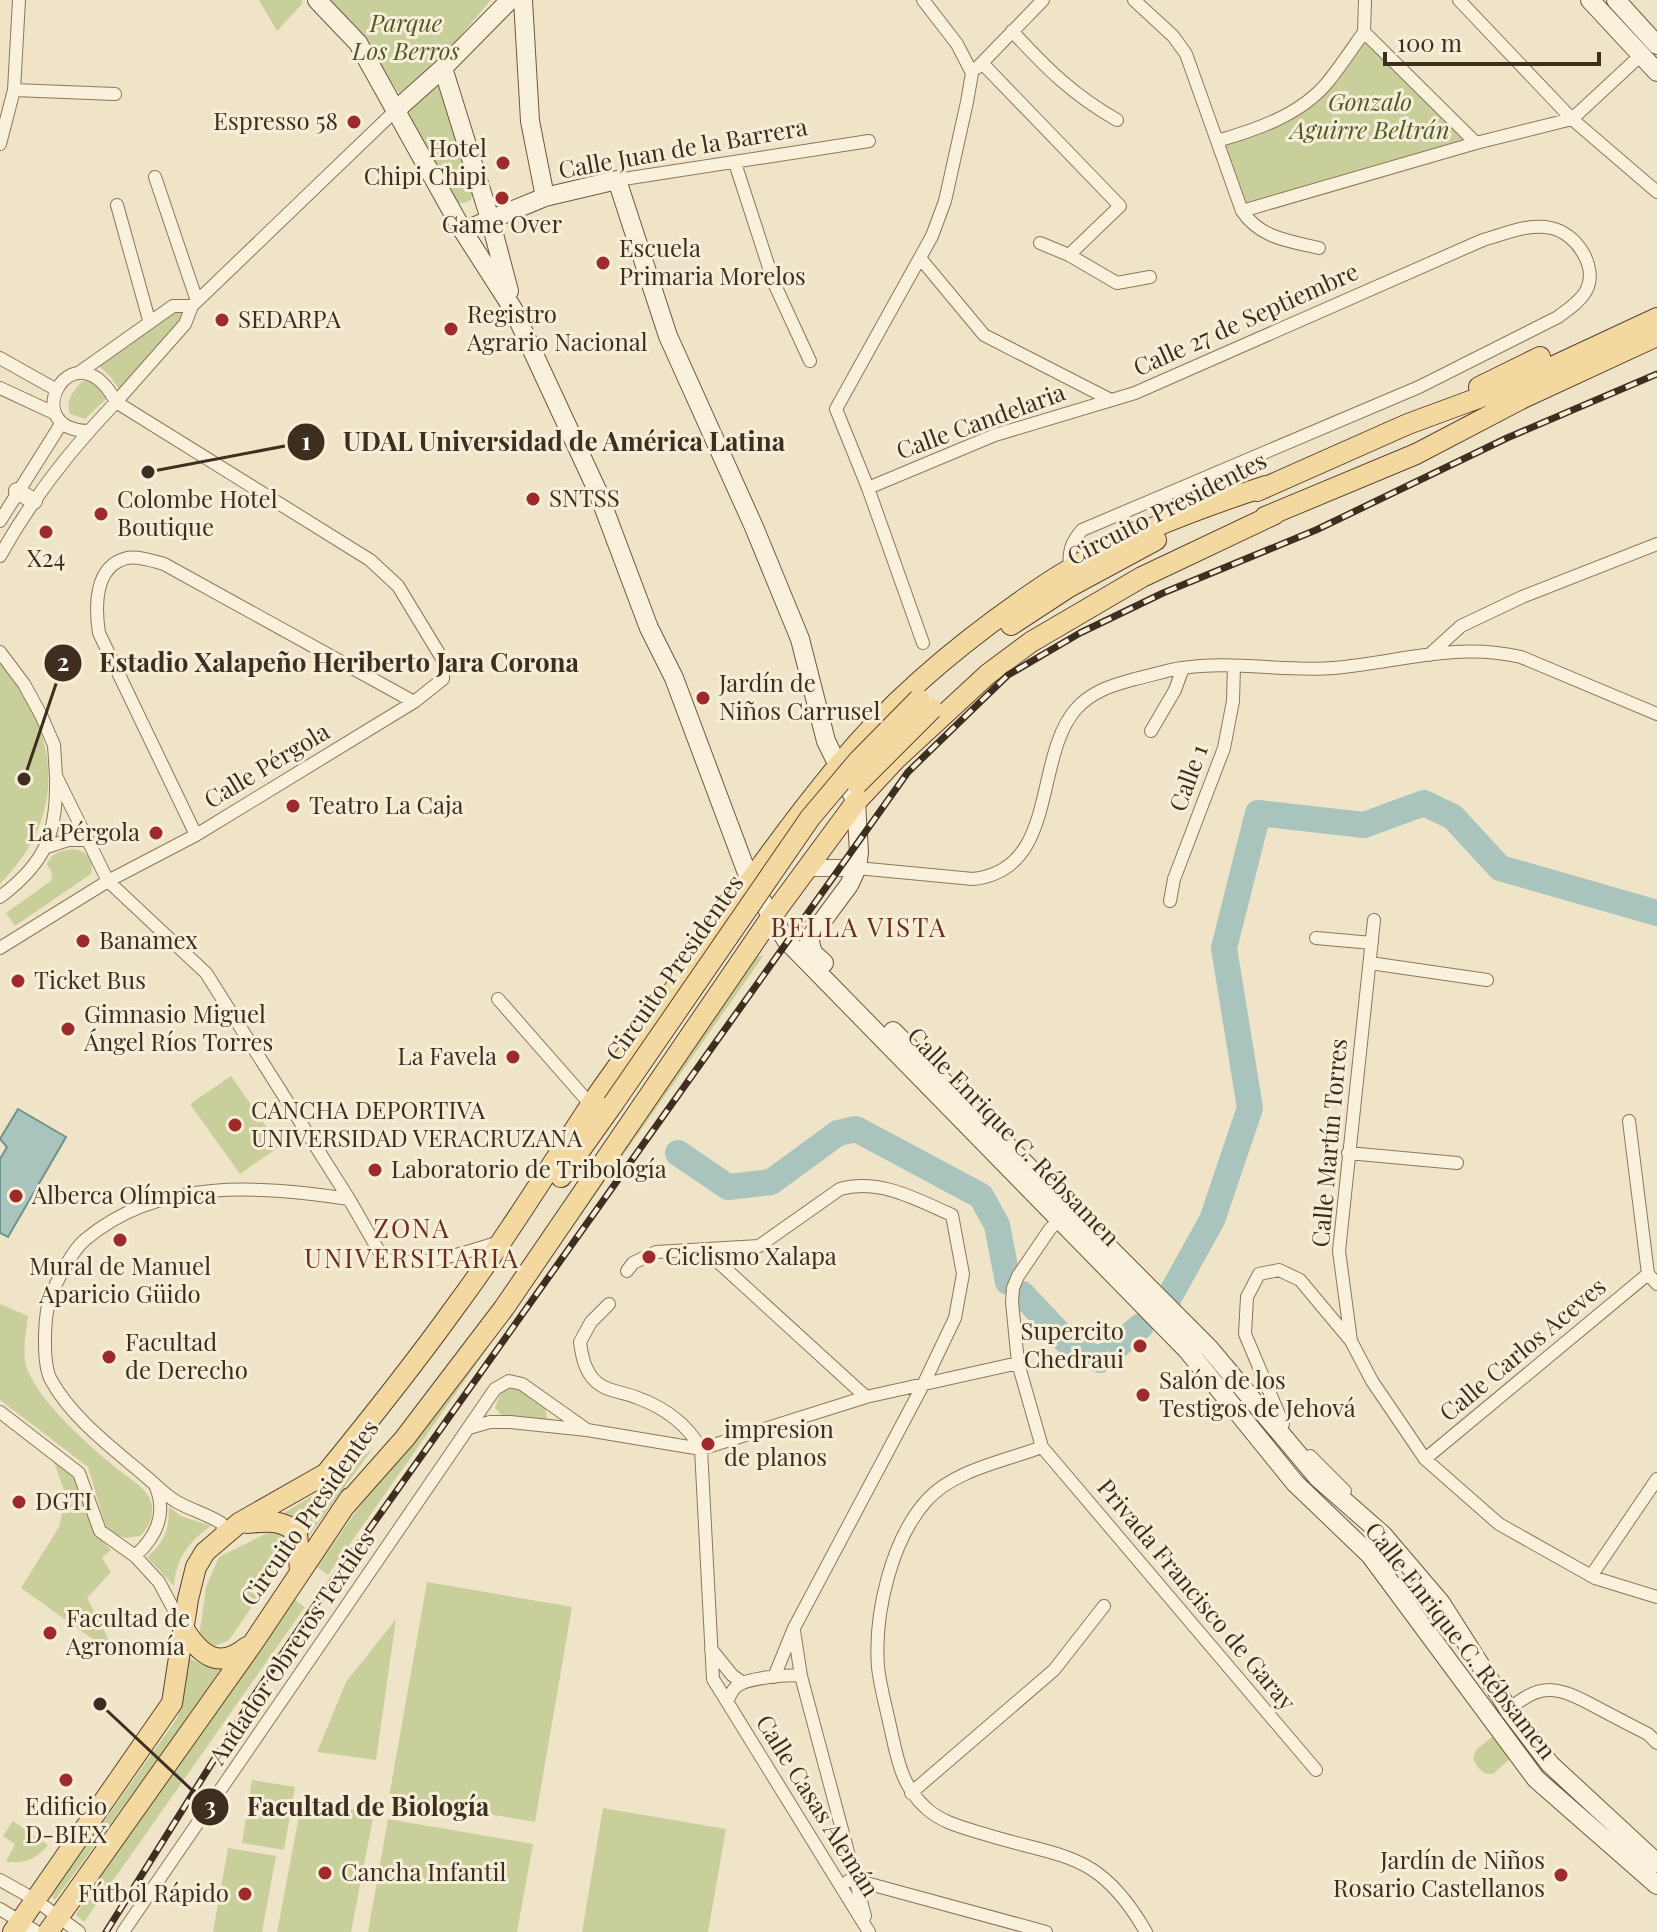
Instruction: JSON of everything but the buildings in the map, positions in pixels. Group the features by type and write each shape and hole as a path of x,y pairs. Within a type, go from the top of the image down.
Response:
{"main road":[{"name":"Calle Enrique C. Rébsamen","path":"317,0 358,43 463,231 513,309 597,490 649,628 674,678 750,881 793,948 1066,1214 1209,1348 1280,1427 1318,1478 1383,1535 1441,1603 1509,1710 1550,1764 1657,1863"},
{"path":"396,110 443,68 510,0"},
{"path":"523,0 530,121 545,197"},
{"path":"1590,0 1649,50"},
{"path":"1616,0 1649,50 1657,72"},
{"name":"Calle Enrique C. Rébsamen","path":"443,68 490,219 513,309"},
{"path":"617,180 668,336 754,527 800,639 826,741 856,802 857,868"},
{"name":"Calle Juan de la Barrera","path":"463,231 545,197 617,180"},
{"path":"1408,424 1501,375 1657,305"},
{"name":"Circuito Presidentes","path":"23,1928 34,1899 172,1703 188,1599 196,1567 205,1552 232,1529 324,1476 356,1452 433,1359 810,818 858,761 926,704 1018,619 1128,554 1266,486 1408,424 1511,386 1657,318"},
{"name":"Circuito Presidentes","path":"54,1924 253,1643 344,1507 484,1315 821,826 926,704 1076,599 1208,535 1275,514 1416,454 1523,398 1657,336"},
{"path":"1416,454 1533,406 1657,349"},
{"path":"324,1476 418,1358 502,1241 591,1105 750,881 838,765 869,730 927,675 1037,589 1121,542 1194,510 1266,486"},
{"path":"344,1507 405,1438 504,1308 772,916 856,802 896,759 988,674 1031,642 1142,577 1275,514"},
{"path":"869,730 863,745 867,758 879,764 896,759"},
{"name":"Calle Enrique C. Rébsamen","path":"857,868 849,885 809,939 813,953 1066,1214 1188,1351 1295,1483 1370,1555 1536,1779 1657,1885"},
{"path":"750,881 775,890 794,887"},
{"path":"662,1006 662,1018 669,1028 681,1032 693,1029"},
{"path":"630,1050 642,1047 654,1052 661,1062 662,1075"},
{"path":"232,1529 272,1521 288,1525 297,1533 300,1570"},
{"path":"184,1629 197,1649 213,1658 234,1658 253,1643"}],"street":[{"path":"0,144 14,90 19,0"},
{"path":"923,0 957,44 972,73"},
{"path":"923,643 868,488 836,409 920,258 945,201 972,73 1043,0"},
{"path":"1134,0 1173,36 1186,54 1242,211 1250,223 1262,233 1319,248"},
{"path":"1217,141 1253,131 1293,111 1325,85 1364,32 1365,0"},
{"path":"1459,0 1572,119 1657,192"},
{"path":"1012,31 1054,76 1085,102 1117,120"},
{"path":"1364,32 1476,143"},
{"path":"1242,211 1476,143 1572,119 1649,50"},
{"path":"982,63 1120,206 1069,255"},
{"path":"14,90 115,94"},
{"path":"0,556 34,501 88,431 185,324 195,304 396,110"},
{"name":"Calle Juan de la Barrera","path":"617,180 869,141"},
{"path":"735,163 774,283 810,361"},
{"path":"155,177 195,304"},
{"path":"117,205 149,320"},
{"name":"Calle 27 de Septiembre","path":"920,258 984,335 1111,400 1135,393 1483,240 1530,227 1553,228 1571,237 1584,254 1589,269 1588,288 1577,303 1558,317 1419,387 1082,530 1068,553 1070,569"},
{"path":"1040,243 1069,255 1117,283 1150,277"},
{"path":"0,521 58,418 52,401 55,389 66,377 80,372 149,320 173,306 195,304"},
{"path":"0,358 55,389"},
{"path":"80,372 96,376 107,386 116,402"},
{"path":"0,388 58,418 74,431 88,431"},
{"name":"Calle Candelaria","path":"868,488 995,435 1111,400"},
{"name":"Calle Pérgola","path":"0,948 108,881 196,835 414,702 443,679 443,660 398,586 370,560 116,402"},
{"path":"17,491 34,501"},
{"path":"1429,655 1461,626 1522,597 1657,544"},
{"path":"196,835 99,633 97,596 103,577 115,564 128,558 164,564 414,702"},
{"path":"807,868 857,868 973,879 988,878 1005,871 1017,860 1035,828 1063,729 1076,709 1093,694 1110,685 1183,668 1333,668 1458,650 1499,652 1521,657 1657,714"},
{"path":"0,652 24,684 54,745 57,811 47,847 19,883 0,897"},
{"name":"Calle 1","path":"1170,901 1174,879 1224,748 1233,701 1234,667"},
{"path":"1151,731 1175,690 1183,668"},
{"path":"56,776 108,881 206,973 349,1199 384,1260 408,1264 435,1260 502,1241"},
{"path":"47,847 68,840 87,840"},
{"name":"Calle Martín Torres","path":"1374,920 1339,1251 1351,1341 1372,1381 1425,1459 1499,1524 1591,1576 1657,1597"},
{"path":"1316,938 1372,943"},
{"path":"1370,963 1487,980"},
{"path":"498,999 591,1105"},
{"path":"1629,1121 1653,1279"},
{"path":"1348,1153 1457,1163"},
{"name":"Calle Casas Alemán","path":"705,1250 759,1246 840,1189 871,1184 952,1215 963,1274 955,1318 923,1385 794,1628 774,1677"},
{"path":"232,1529 174,1500 102,1440 66,1404 49,1376 47,1307 56,1283 84,1240 159,1198 217,1189 283,1190 349,1199"},
{"path":"1066,1214 1050,1229 1013,1288 1018,1363 1042,1447 957,1478 940,1488 917,1512 886,1580 881,1608 878,1667 897,1760 911,1793 935,1816 953,1825 1062,1855 1091,1867 1129,1903 1146,1932"},
{"path":"627,1271 633,1263 656,1252 705,1250 866,1397"},
{"path":"1280,1427 1245,1334 1247,1297 1259,1274 1279,1270 1300,1280 1351,1341"},
{"name":"Calle Carlos Aceves","path":"1425,1459 1653,1279"},
{"path":"609,1304 591,1322 580,1342 587,1371 600,1386 640,1398 669,1414 690,1429 701,1449"},
{"path":"469,1428 490,1422 510,1422 587,1430 701,1449 866,1397 1018,1363"},
{"name":"Andador Obreros Textiles","path":"123,1932 495,1389 509,1381 522,1384 587,1430"},
{"path":"0,1412 79,1473 100,1531 135,1556 159,1582 184,1629"},
{"name":"Privada Francisco de Garay","path":"1042,1447 1316,1770"},
{"name":"Calle Casas Alemán","path":"701,1449 713,1679 869,1932"},
{"path":"1591,1576 1657,1479"},
{"path":"135,1556 151,1542 161,1517 162,1501 155,1484"},
{"path":"911,1793 1054,1670 1104,1606"},
{"path":"794,1628 801,1676 869,1932"},
{"path":"711,1649 732,1675 743,1683"},
{"name":"Calle Casas Alemán","path":"727,1702 743,1683 801,1676"},
{"path":"1509,1710 1523,1697 1539,1690 1564,1690 1648,1734 1657,1743"},
{"path":"0,1880 34,1899 54,1924 79,1932"},
{"path":"839,1882 855,1880 1046,1932"},
{"path":"0,1909 23,1928"}],"green space":[{"path":"259,0 301,0 303,3 277,31"},
{"name":"Parque Los Berros","path":"324,0 491,0 438,62 399,93 347,20"},
{"name":"Gonzalo Aguirre Beltrán","path":"1364,32 1476,143 1242,211 1217,141 1293,111 1325,85"},
{"path":"438,79 473,190 471,200 465,203 458,203 407,112"},
{"path":"180,309 186,312 120,391 99,366"},
{"path":"82,381 95,381 104,390 106,399 85,419 70,414 68,404"},
{"path":"0,660 35,716 44,744 48,773 46,801 38,829 23,857 0,884"},
{"path":"74,849 89,857 91,874 15,926 6,913 52,880 47,865 54,855"},
{"path":"764,955 328,1575 317,1567 357,1510 438,1405 756,957"},
{"name":"CANCHA DEPORTIVA UNIVERSIDAD VERACRUZANA","path":"231,1076 280,1146 240,1174 190,1104"},
{"path":"0,1304 28,1316 26,1364 44,1398 80,1436 149,1497 151,1518 140,1536 126,1538 113,1534 105,1524 88,1467 0,1400"},
{"path":"515,1387 545,1406 547,1419 541,1421 502,1415 495,1408 501,1392"},
{"path":"373,1448 306,1540 279,1516 336,1481"},
{"path":"53,1460 76,1478 96,1534 111,1550 102,1558 111,1572 87,1598 118,1657 21,1588 59,1527 66,1495"},
{"path":"169,1507 181,1516 211,1526 185,1551 174,1586 147,1557 165,1535"},
{"path":"275,1529 291,1536 292,1548 229,1640 210,1648 199,1637 206,1587 219,1557"},
{"path":"427,1582 572,1607 535,1822 389,1797"},
{"path":"295,1600 305,1607 84,1922 76,1915 87,1896"},
{"path":"396,1619 376,1760 317,1752 346,1682"},
{"path":"189,1658 205,1666 221,1668 55,1900 51,1896 178,1717"},
{"path":"1493,1736 1511,1758 1489,1774 1480,1770 1473,1759 1476,1750"},
{"path":"252,1780 295,1787 284,1850 242,1843"},
{"name":"Cancha Infantil","path":"302,1800 374,1813 351,1932 277,1932"},
{"path":"603,1808 726,1829 708,1932 582,1932"},
{"path":"388,1819 533,1844 517,1932 368,1932"},
{"path":"13,1821 48,1845 30,1860 6,1862 15,1844 3,1836"},
{"name":"Fútbol Rápido","path":"228,1848 276,1856 262,1932 213,1932"}],"water":[{"name":"Alberca Olímpica","path":"18,1109 66,1137 8,1237 0,1233 0,1159 7,1147 0,1139"}],"waterway":[{"path":"1167,1301 1212,1220 1250,1108 1224,948 1258,813 1364,825 1424,803 1453,817 1500,868 1657,913"},
{"path":"678,1153 728,1187 771,1182 838,1133 856,1129 981,1196 997,1225 1008,1282"},
{"path":"1022,1294 1071,1346 1100,1360 1141,1326"}],"railway":[{"path":"106,1932 252,1699 314,1607 908,772 1008,675 1080,633 1163,593 1316,530 1507,438 1657,374"}],"place":[{"name":"Espresso 58","path":"354,122"},
{"name":"Hotel Chipi Chipi","path":"503,163"},
{"name":"Game Over","path":"502,198"},
{"name":"Escuela Primaria Morelos","path":"603,263"},
{"name":"SEDARPA","path":"222,320"},
{"name":"Registro Agrario Nacional","path":"451,329"},
{"name":"UDAL Universidad de América Latina","path":"148,472"},
{"name":"SNTSS","path":"533,499"},
{"name":"Colombe Hotel Boutique","path":"101,514"},
{"name":"X24","path":"46,532"},
{"name":"Jardín de Niños Carrusel","path":"703,698"},
{"name":"Estadio Xalapeño Heriberto Jara Corona","path":"24,779"},
{"name":"Teatro La Caja","path":"293,806"},
{"name":"La Pérgola","path":"156,833"},
{"name":"Banamex","path":"83,941"},
{"name":"Ticket Bus","path":"18,981"},
{"name":"Gimnasio Miguel Ángel Ríos Torres","path":"68,1029"},
{"name":"La Favela","path":"513,1057"},
{"name":"CANCHA DEPORTIVA UNIVERSIDAD VERACRUZANA","path":"235,1125"},
{"name":"Laboratorio de Tribología","path":"375,1170"},
{"name":"Alberca Olímpica","path":"16,1196"},
{"name":"Mural de Manuel Aparicio Güido","path":"120,1240"},
{"name":"Ciclismo Xalapa","path":"649,1257"},
{"name":"Supercito Chedraui","path":"1140,1346"},
{"name":"Facultad de Derecho","path":"109,1357"},
{"name":"Salón de los Testigos de Jehová","path":"1143,1395"},
{"name":"impresion de planos","path":"708,1444"},
{"name":"DGTI","path":"19,1502"},
{"name":"Facultad de Agronomía","path":"50,1633"},
{"name":"Facultad de Biología","path":"100,1704"},
{"name":"Edificio D-BIEX","path":"66,1780"},
{"name":"Cancha Infantil","path":"325,1873"},
{"name":"Jardín de Niños Rosario Castellanos","path":"1561,1875"},
{"name":"Fútbol Rápido","path":"245,1894"}],"district":[{"name":"BELLA VISTA","path":"859,928"},
{"name":"ZONA UNIVERSITARIA","path":"412,1244"}]}
